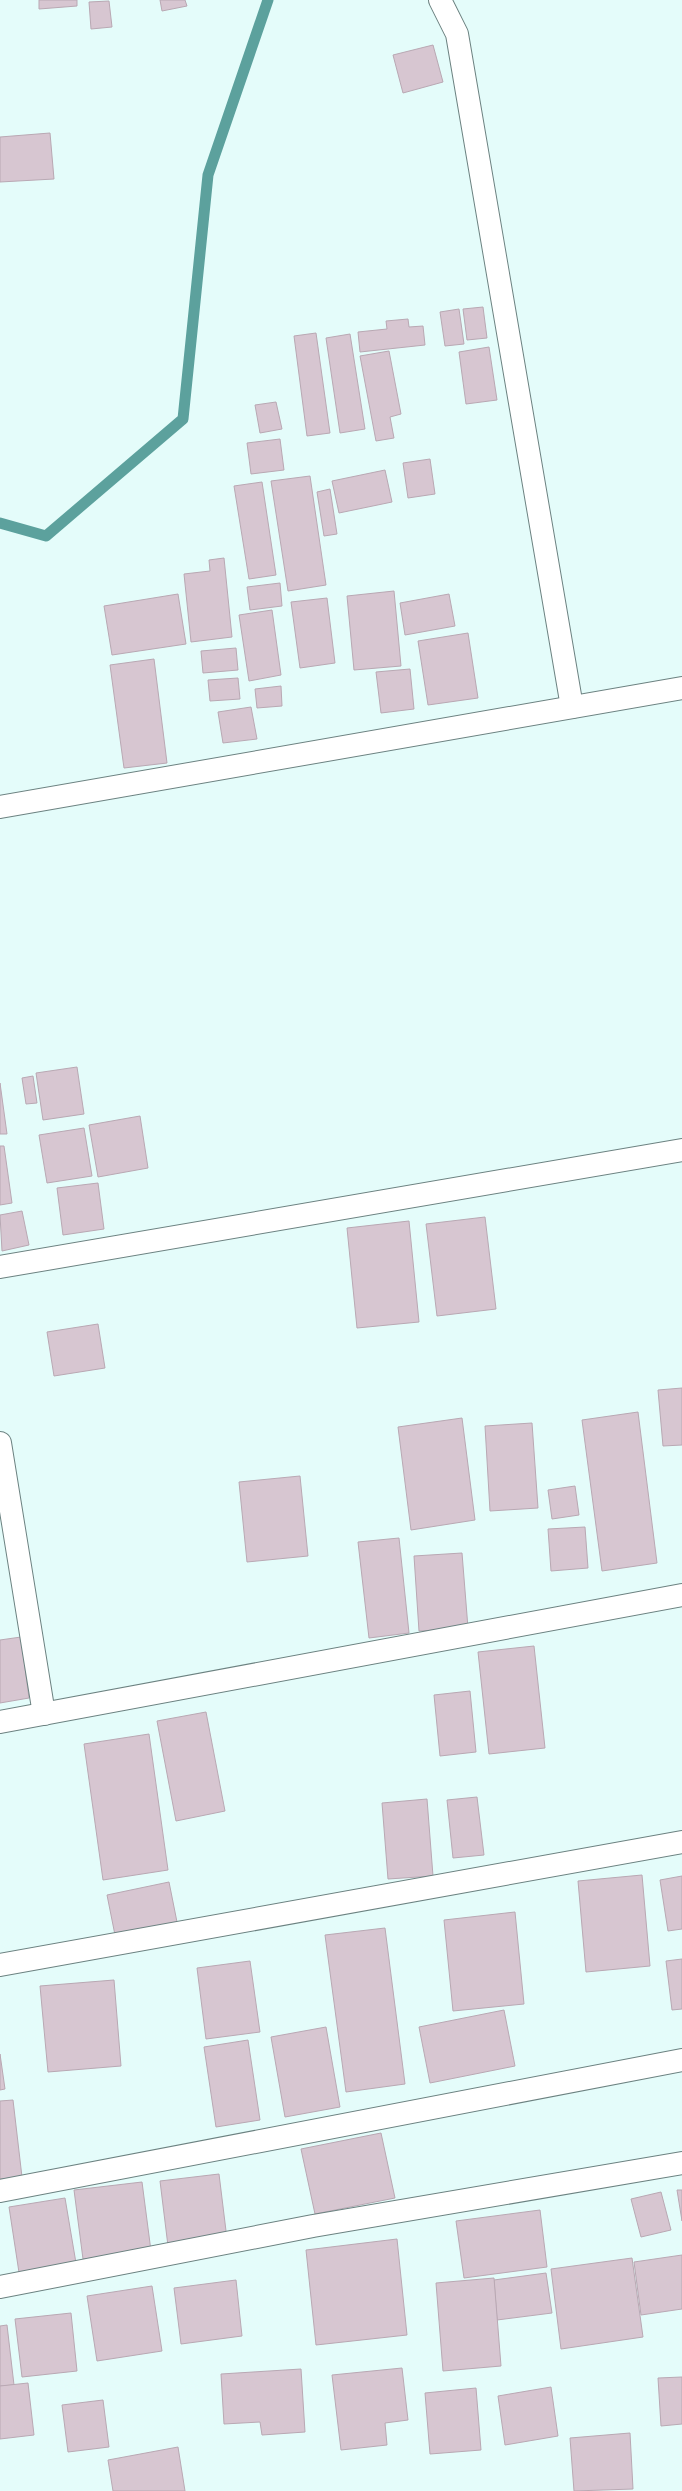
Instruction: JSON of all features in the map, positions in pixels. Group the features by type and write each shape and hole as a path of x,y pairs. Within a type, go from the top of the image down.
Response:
{"street":[{"path":"440,0 456,34 572,707"},
{"path":"0,807 682,688"},
{"path":"0,1267 682,1150"},
{"path":"0,1443 44,1714"},
{"path":"0,1722 682,1594"},
{"path":"0,1965 682,1842"},
{"path":"0,2191 682,2060"},
{"path":"0,2288 313,2226 682,2163"}],"building":[{"path":"39,0 77,0 77,6 39,9"},
{"path":"160,0 185,0 187,6 162,11"},
{"path":"109,1 112,27 91,29 89,2"},
{"path":"433,45 443,82 403,93 393,55"},
{"path":"50,133 54,179 0,182 0,137"},
{"path":"483,307 487,338 467,340 463,309"},
{"path":"459,309 464,344 445,346 440,312"},
{"path":"408,319 409,327 423,326 425,345 360,352 358,332 387,329 386,321"},
{"path":"316,333 330,433 307,436 294,336"},
{"path":"350,334 365,429 340,433 326,338"},
{"path":"489,347 497,400 466,404 459,352"},
{"path":"389,351 401,414 390,417 394,438 376,441 360,356"},
{"path":"276,402 282,429 260,433 255,405"},
{"path":"280,439 284,470 251,474 247,443"},
{"path":"430,459 435,494 408,498 403,463"},
{"path":"385,470 392,502 339,513 332,481"},
{"path":"310,476 326,585 288,591 271,481"},
{"path":"262,482 276,575 249,579 234,486"},
{"path":"330,489 337,534 324,536 317,492"},
{"path":"224,558 232,637 191,642 184,574 210,571 209,560"},
{"path":"280,583 282,606 250,610 247,587"},
{"path":"394,591 401,666 354,670 347,596"},
{"path":"178,594 186,644 112,655 104,606"},
{"path":"449,594 455,626 405,635 400,603"},
{"path":"327,598 335,663 300,668 291,602"},
{"path":"272,610 281,675 249,681 239,615"},
{"path":"468,633 478,698 428,705 418,641"},
{"path":"236,648 238,670 203,673 201,651"},
{"path":"154,659 167,763 124,768 110,665"},
{"path":"410,669 414,709 381,713 376,672"},
{"path":"238,678 240,699 210,701 208,680"},
{"path":"281,686 282,706 257,708 255,689"},
{"path":"251,707 257,739 223,743 218,712"},
{"path":"77,1067 84,1114 43,1120 36,1073"},
{"path":"33,1076 37,1103 26,1104 22,1078"},
{"path":"0,1083 7,1134 0,1134"},
{"path":"140,1116 148,1168 98,1177 89,1125"},
{"path":"84,1128 92,1176 47,1183 39,1135"},
{"path":"0,1146 4,1146 12,1203 0,1205"},
{"path":"98,1183 104,1229 63,1235 57,1188"},
{"path":"22,1211 29,1245 2,1251 0,1215"},
{"path":"485,1217 496,1309 437,1316 426,1224"},
{"path":"409,1221 419,1322 357,1328 347,1228"},
{"path":"98,1324 105,1368 54,1376 47,1332"},
{"path":"682,1388 682,1445 663,1446 658,1390"},
{"path":"638,1412 657,1563 602,1571 582,1420"},
{"path":"462,1418 475,1520 411,1530 398,1427"},
{"path":"532,1423 538,1508 490,1511 485,1426"},
{"path":"300,1476 308,1556 247,1562 239,1482"},
{"path":"575,1486 579,1515 552,1519 548,1490"},
{"path":"585,1527 588,1568 551,1571 548,1529"},
{"path":"399,1538 409,1633 369,1638 358,1542"},
{"path":"462,1553 468,1628 419,1631 414,1556"},
{"path":"21,1637 29,1698 0,1703 0,1640"},
{"path":"534,1646 545,1748 489,1754 478,1652"},
{"path":"470,1691 476,1752 440,1756 434,1695"},
{"path":"206,1712 225,1811 176,1821 157,1721"},
{"path":"149,1734 168,1870 103,1880 84,1744"},
{"path":"477,1797 484,1855 453,1858 447,1800"},
{"path":"427,1799 433,1876 388,1879 382,1803"},
{"path":"642,1875 650,1966 586,1972 578,1881"},
{"path":"682,1876 682,1929 668,1931 660,1880"},
{"path":"169,1882 178,1927 116,1940 107,1895"},
{"path":"515,1912 524,2004 453,2011 444,1920"},
{"path":"385,1928 405,2084 346,2092 325,1935"},
{"path":"682,1959 682,2009 672,2010 666,1961"},
{"path":"250,1961 260,2032 206,2039 197,1968"},
{"path":"114,1980 121,2066 48,2072 40,1986"},
{"path":"504,2010 515,2066 430,2083 419,2027"},
{"path":"326,2027 340,2107 285,2117 271,2037"},
{"path":"248,2040 260,2120 216,2127 204,2047"},
{"path":"0,2054 5,2089 0,2090"},
{"path":"13,2100 22,2177 0,2179 0,2101"},
{"path":"381,2133 395,2198 315,2214 301,2149"},
{"path":"219,2174 227,2239 168,2246 160,2181"},
{"path":"142,2182 151,2251 83,2259 74,2190"},
{"path":"677,2190 682,2190 682,2221"},
{"path":"661,2192 671,2230 641,2237 631,2199"},
{"path":"65,2198 77,2269 20,2279 9,2207"},
{"path":"540,2210 547,2267 464,2278 456,2221"},
{"path":"397,2239 407,2335 316,2345 306,2250"},
{"path":"682,2255 682,2309 641,2315 634,2262"},
{"path":"632,2258 643,2337 561,2349 551,2269"},
{"path":"546,2273 552,2313 497,2320 494,2280"},
{"path":"494,2278 501,2366 443,2371 436,2283"},
{"path":"236,2280 242,2336 181,2344 174,2288"},
{"path":"152,2286 162,2351 97,2361 87,2296"},
{"path":"71,2313 77,2371 22,2377 15,2319"},
{"path":"7,2325 14,2385 0,2386 0,2326"},
{"path":"402,2368 408,2420 385,2423 387,2445 341,2450 332,2375"},
{"path":"301,2369 305,2432 262,2435 260,2422 224,2424 221,2374"},
{"path":"682,2377 682,2424 661,2426 658,2378"},
{"path":"28,2383 34,2435 0,2439 0,2386"},
{"path":"551,2387 558,2436 505,2445 498,2396"},
{"path":"476,2388 481,2450 430,2454 425,2393"},
{"path":"103,2400 109,2447 68,2452 62,2405"},
{"path":"630,2433 633,2489 574,2491 570,2438"},
{"path":"178,2447 185,2491 113,2491 108,2460"}],"waterway":[{"path":"0,523 46,536 183,419 208,175 268,0"}]}
